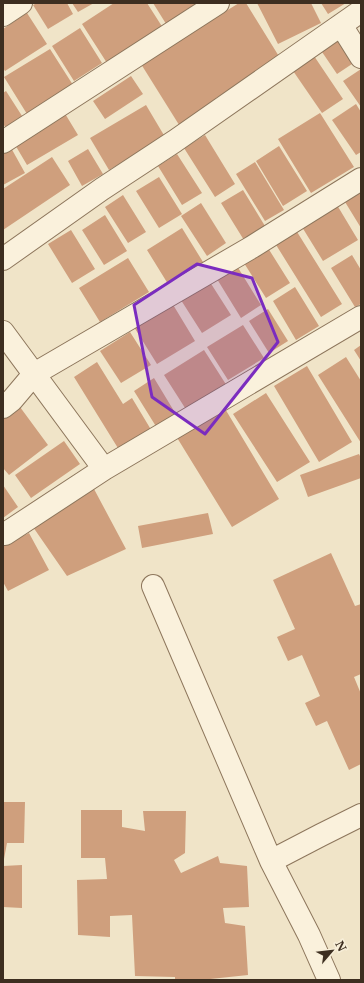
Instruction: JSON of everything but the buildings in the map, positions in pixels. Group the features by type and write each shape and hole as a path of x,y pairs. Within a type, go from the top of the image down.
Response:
{"street":[{"path":"3,15 21,3"},
{"path":"3,142 218,3"},
{"path":"3,259 102,188 175,141 361,11"},
{"path":"341,25 361,57"},
{"path":"3,407 12,400 34,374 252,247 361,179"},
{"path":"5,534 104,469 361,316"},
{"path":"3,332 104,469"},
{"path":"153,586 271,861 309,935 329,980"},
{"path":"271,861 361,815"}],"highlighted area":[{"path":"197,264 252,278 278,342 205,434 152,397 134,305"}]}
